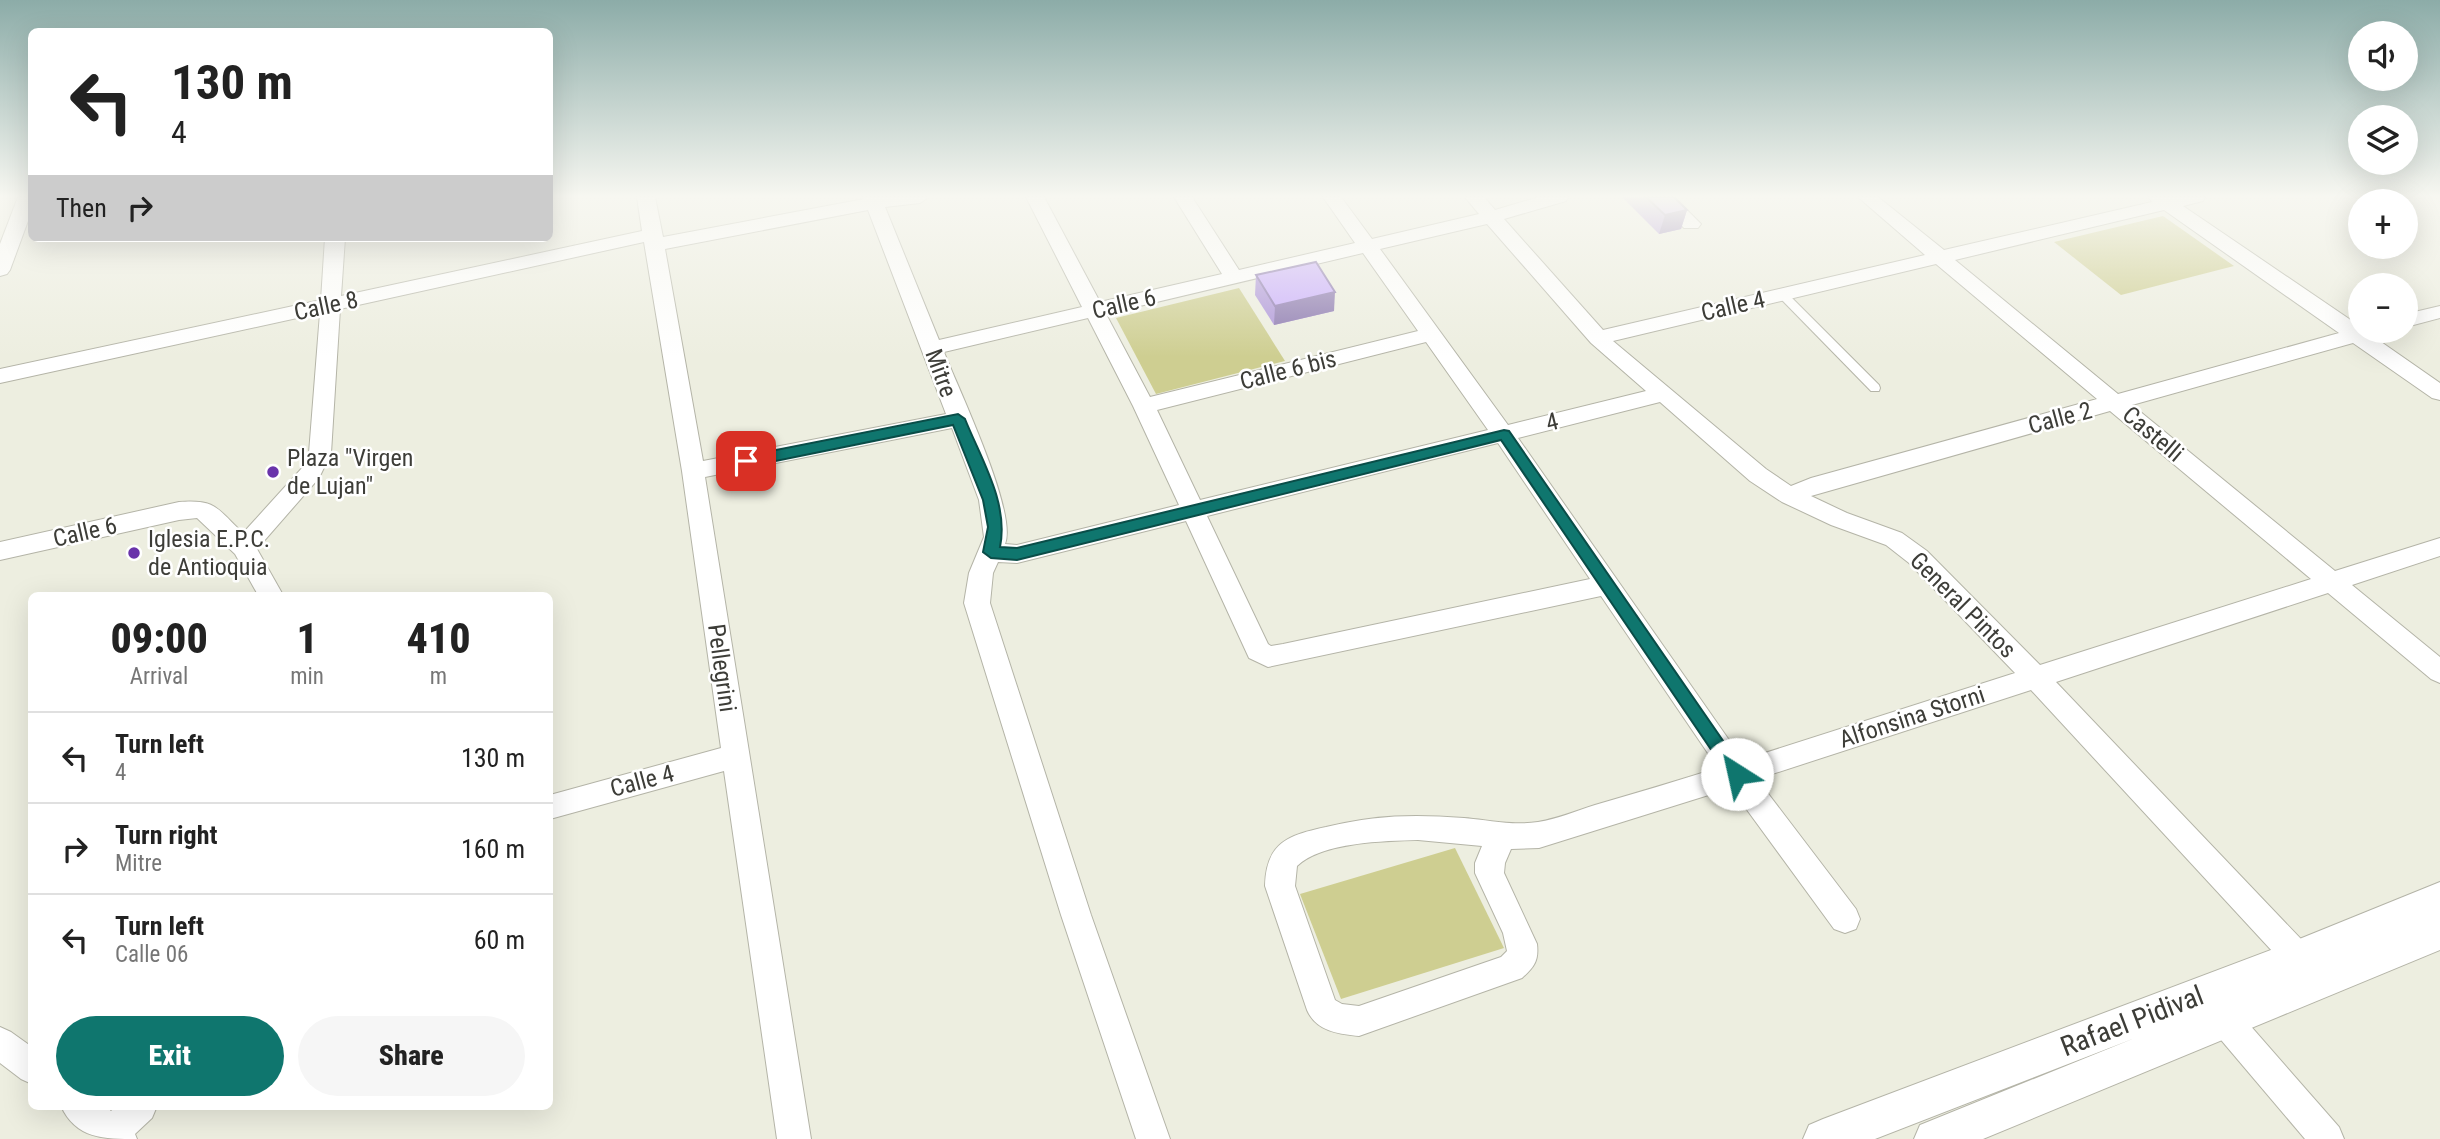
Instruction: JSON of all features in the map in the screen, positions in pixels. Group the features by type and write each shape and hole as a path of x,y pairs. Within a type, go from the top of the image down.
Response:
{"street":[{"path":"0,270 7,250"},
{"path":"269,592 244,548 311,472 320,453 334,250"},
{"name":"Calle 8","path":"0,376 602,250"},
{"name":"Pellegrini","path":"654,250 693,471 794,1139"},
{"name":"Mitre","path":"893,250 991,500 996,527 991,552 981,573 977,603 1076,915 1153,1139"},
{"path":"1063,250 1144,406 1258,651 1268,657 1607,585"},
{"path":"1216,250 1234,278"},
{"name":"Calle 6","path":"933,348 1352,250"},
{"path":"1373,250 1504,435 1737,774 1845,919"},
{"name":"General Pintos","path":"1520,250 1598,338 1758,475 1790,496 1839,519 1894,539 1917,557 2034,676 2309,970"},
{"name":"Castelli","path":"1931,250 2440,672"},
{"name":"Calle 4","path":"1598,338 1970,250"},
{"path":"2238,250 2348,323"},
{"path":"2418,318 2440,312"},
{"name":"Calle 6 bis","path":"1144,406 1433,334"},
{"name":"Calle 2","path":"1790,496 1811,486 2348,337"},
{"path":"2376,343 2440,393"},
{"name":"4","path":"991,552 1017,554 1664,394"},
{"path":"693,471 958,419"},
{"name":"Calle 6","path":"0,551 179,511 202,509 244,548"},
{"name":"Alfonsina Storni","path":"1502,837 1489,863 1490,876 1524,943 1523,957 1511,968 1360,1021 1338,1019 1323,1010 1280,886 1280,871 1286,857 1298,846 1369,829 1418,827 1471,831 1502,837 1539,835 1737,774 2440,547"},
{"name":"Calle 4","path":"553,806 735,756"},
{"name":"Rafael Pidival","path":"1823,1139 2214,1007 2309,970 2439,926"},
{"path":"2214,1007 2327,1139"},
{"name":"Rafael Pidival","path":"1955,1135 2214,1007"},
{"path":"0,1042 28,1065"},
{"path":"83,1110 116,1136 137,1110"}],"lane":[{"path":"1782,294 1875,388"}],"green space":[{"path":"2064,250 2211,250 2234,266 2121,295"},
{"path":"1239,288 1285,361 1156,394 1116,318"},
{"path":"1455,848 1504,948 1341,999 1300,894"}],"building":[{"path":"1316,262 1335,292 1275,306 1256,275"}],"place":[{"name":"Plaza \"Virgen de Lujan\"","path":"273,472"},
{"name":"Iglesia E.P.C. de Antioquia","path":"134,553"}],"route":[{"path":"746,461 958,419 991,500 996,537 991,552 1017,554 1504,435 1737,774"}]}
